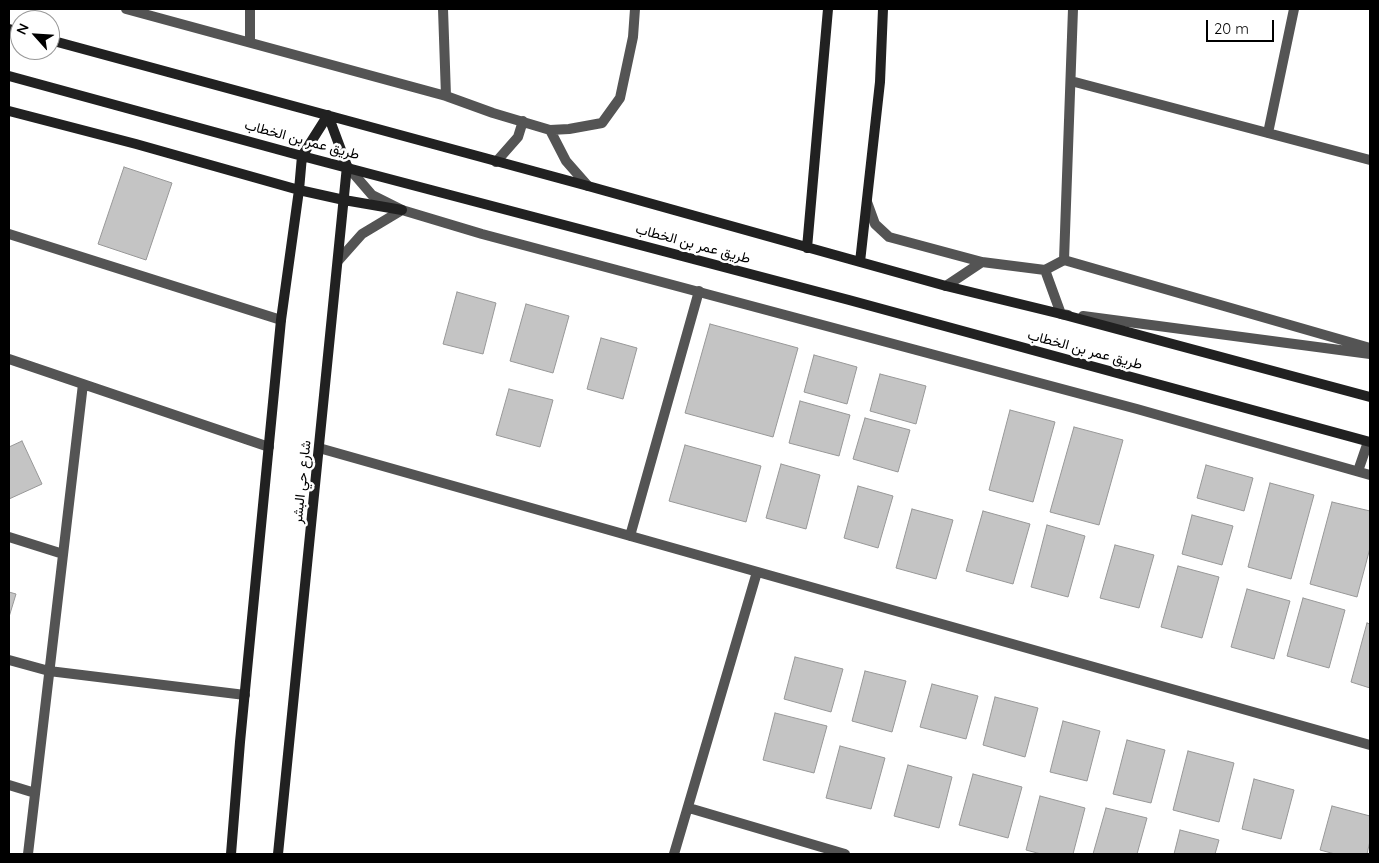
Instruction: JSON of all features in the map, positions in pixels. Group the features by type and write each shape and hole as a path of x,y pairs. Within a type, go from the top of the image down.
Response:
{"main road":[{"path":"808,248 828,9"},
{"path":"860,262 880,82 884,9"},
{"name":"طريق عمر بن الخطاب","path":"60,43 588,186 946,286 1061,314 1370,397"},
{"name":"طريق عمر بن الخطاب","path":"9,76 302,156 347,166 849,300 1369,442"},
{"path":"9,111 136,144 299,190 402,210"},
{"path":"231,854 244,695 281,320 302,156 328,115"},
{"name":"شارع حي البشر","path":"278,854 347,166 328,115"}],"street":[{"path":"126,9 446,96 493,113 550,130 569,129 602,123 620,98 633,37 635,9"},
{"path":"250,9 250,42"},
{"path":"443,9 446,96"},
{"path":"1064,260 1073,9"},
{"path":"1268,133 1294,9"},
{"path":"1071,81 1370,160"},
{"path":"496,162 518,137 523,121"},
{"path":"550,130 566,161 588,186"},
{"path":"347,166 372,195 402,210 482,234 1137,409 1370,475"},
{"path":"867,202 875,224 888,237 982,262 1045,270 1064,260 1370,348"},
{"path":"338,261 362,234 402,210"},
{"path":"9,234 281,320"},
{"path":"946,286 982,262"},
{"path":"1045,270 1061,314 1370,354"},
{"path":"630,536 699,291"},
{"path":"9,359 269,447"},
{"path":"28,854 83,384"},
{"path":"1358,472 1369,442"},
{"path":"319,448 1370,745"},
{"path":"9,537 63,554"},
{"path":"674,854 757,572"},
{"path":"9,660 49,671 244,695"},
{"path":"9,785 35,793"},
{"path":"689,808 845,854"}],"building":[{"path":"124,167 172,183 146,260 98,244"},
{"path":"457,292 496,303 483,354 443,344"},
{"path":"526,304 569,316 553,373 510,361"},
{"path":"710,324 798,348 773,437 685,413"},
{"path":"601,338 637,348 623,399 587,389"},
{"path":"814,355 857,367 847,404 804,392"},
{"path":"880,374 926,386 916,424 870,411"},
{"path":"509,389 553,400 540,447 496,435"},
{"path":"800,401 850,415 839,456 789,443"},
{"path":"1010,410 1055,422 1033,502 989,490"},
{"path":"865,418 910,430 898,472 853,459"},
{"path":"1074,427 1123,440 1099,525 1050,512"},
{"path":"22,441 42,484 9,499 9,447"},
{"path":"685,445 761,466 746,522 669,501"},
{"path":"781,464 820,475 806,529 766,518"},
{"path":"1206,465 1253,478 1244,511 1197,498"},
{"path":"1270,483 1314,495 1291,579 1248,567"},
{"path":"858,486 893,496 878,548 844,538"},
{"path":"1332,502 1370,511 1370,548 1357,597 1310,584"},
{"path":"912,509 953,520 936,579 896,568"},
{"path":"983,511 1030,524 1013,584 966,571"},
{"path":"1192,515 1233,526 1222,565 1182,554"},
{"path":"1047,525 1085,536 1068,597 1031,587"},
{"path":"1115,545 1154,555 1139,608 1100,598"},
{"path":"1178,566 1219,577 1202,638 1161,627"},
{"path":"1247,589 1290,601 1274,659 1231,647"},
{"path":"9,592 16,594 9,617"},
{"path":"1303,598 1345,610 1329,668 1287,656"},
{"path":"1367,623 1370,624 1370,688 1351,682"},
{"path":"795,657 843,669 831,712 784,699"},
{"path":"865,671 906,681 892,732 852,721"},
{"path":"932,684 978,696 966,739 920,727"},
{"path":"995,697 1038,708 1025,757 983,745"},
{"path":"775,713 827,726 814,773 763,760"},
{"path":"1063,721 1100,731 1087,781 1050,772"},
{"path":"1127,740 1165,750 1151,803 1113,794"},
{"path":"840,746 885,758 871,809 826,798"},
{"path":"1188,751 1234,763 1219,822 1173,810"},
{"path":"908,765 952,777 939,828 894,816"},
{"path":"973,774 1022,787 1008,838 959,825"},
{"path":"1254,779 1294,790 1281,839 1242,829"},
{"path":"1040,796 1085,808 1073,854 1041,854 1026,850"},
{"path":"1332,806 1370,816 1370,841 1367,854 1335,854 1320,850"},
{"path":"1106,808 1147,818 1137,854 1093,854"},
{"path":"1180,830 1219,840 1215,854 1174,854"}]}
